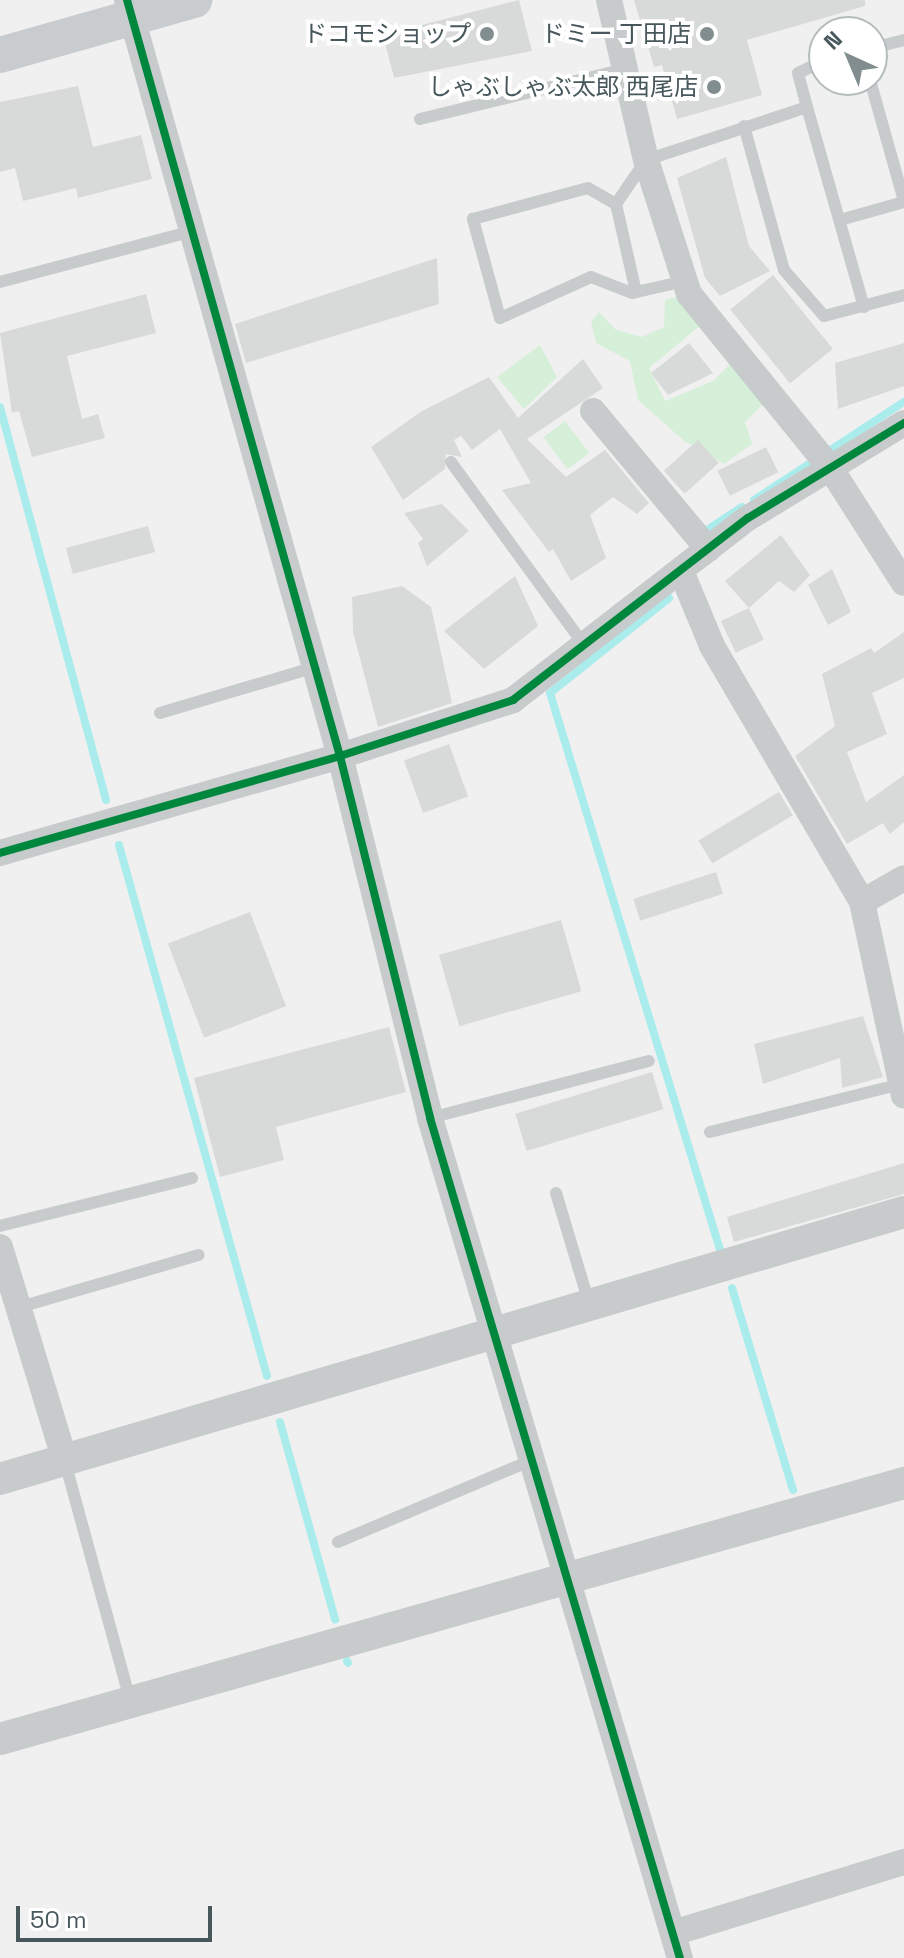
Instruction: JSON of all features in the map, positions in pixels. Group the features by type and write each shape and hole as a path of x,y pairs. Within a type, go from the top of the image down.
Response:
{"main road":[{"path":"0,55 130,9 194,0"}],"street":[{"path":"609,0 628,69 646,160 689,294 822,457 904,583"},
{"path":"130,9 340,756 430,1118 676,1946 904,1862"},
{"path":"593,411 708,549"},
{"path":"0,853 340,756 513,700 681,571 822,457 904,423"},
{"path":"681,571 712,646 862,902 902,1090"},
{"path":"862,902 904,878"},
{"path":"0,1479 493,1336 904,1212"},
{"path":"0,1247 65,1461"},
{"path":"0,1739 904,1483"}],"lane":[{"path":"808,68 798,73 864,307"},
{"path":"420,119 628,69"},
{"path":"840,220 904,202 874,96"},
{"path":"636,292 616,204 646,160 807,107"},
{"path":"744,126 784,270 824,316 904,295"},
{"path":"616,204 588,188 473,219 500,318 591,277 636,292 685,281"},
{"path":"0,282 193,231"},
{"path":"451,462 584,645"},
{"path":"160,713 315,667"},
{"path":"430,1118 649,1061"},
{"path":"710,1132 902,1090"},
{"path":"0,1226 192,1178"},
{"path":"556,1193 589,1307"},
{"path":"20,1307 199,1255"},
{"path":"65,1461 131,1702"},
{"path":"338,1542 530,1461"}],"green space":[{"path":"685,295 702,324 649,368 665,401 713,381 731,363 764,403 745,422 752,444 724,464 683,440 638,400 630,361 596,343 591,322 599,312 616,330 642,337 664,327 665,300"},
{"path":"540,345 557,377 524,409 497,377"},
{"path":"565,421 589,453 568,469 543,437"}],"building":[{"path":"519,0 532,51 394,78 383,35"},
{"name":"ドミー 丁田店","path":"634,0 865,0 865,6 830,16 808,16 808,22 747,40 762,95 677,119 662,65 654,67"},
{"path":"78,86 93,147 141,135 152,179 78,198 76,188 23,201 15,168 0,172 0,102"},
{"path":"726,157 749,246 770,271 720,296 705,278 677,178"},
{"path":"437,258 439,304 246,363 235,324"},
{"path":"773,275 833,349 790,383 730,310"},
{"path":"146,294 156,333 67,356 82,419 98,414 105,438 32,457 19,411 12,413 0,333"},
{"path":"689,343 713,373 668,395 651,373"},
{"path":"904,343 904,386 838,409 835,363"},
{"path":"583,359 603,388 527,439 566,477 605,450 649,503 637,514 613,497 590,515 606,558 571,581 553,549 549,552 502,490 531,483 500,429 472,450 461,436 454,440 462,457 446,454 445,469 403,500 371,447 422,411 489,377 518,418"},
{"path":"698,440 719,463 685,494 664,471"},
{"path":"766,447 778,472 730,496 717,471"},
{"path":"442,504 469,531 427,566 418,543 423,539 404,513"},
{"path":"148,526 155,552 73,574 66,548"},
{"path":"781,535 810,575 794,592 779,581 749,608 725,581"},
{"path":"832,569 851,612 828,625 808,585"},
{"path":"515,576 538,626 484,669 444,631"},
{"path":"402,586 431,607 452,703 378,727 353,632 352,597"},
{"path":"749,608 764,640 736,653 721,621"},
{"path":"904,632 904,678 872,693 887,734 847,752 866,802 904,775 904,822 890,834 883,823 847,844 795,756 835,726 822,674 871,648 874,653"},
{"path":"449,744 468,797 423,813 404,760"},
{"path":"779,792 793,815 712,864 698,840"},
{"path":"716,872 723,894 640,921 633,899"},
{"path":"250,912 286,1006 204,1038 168,944"},
{"path":"561,920 581,991 459,1026 439,955"},
{"path":"863,1016 883,1077 842,1088 840,1058 763,1084 754,1044"},
{"path":"389,1027 406,1092 276,1127 284,1160 220,1177 194,1078"},
{"path":"652,1072 663,1109 527,1151 515,1114"},
{"path":"904,1163 904,1194 734,1242 727,1217"}],"waterway":[{"path":"754,500 904,402"},
{"path":"0,407 106,800"},
{"path":"701,534 742,507"},
{"path":"669,598 550,693 721,1253"},
{"path":"119,845 267,1376"},
{"path":"732,1288 793,1490"},
{"path":"280,1422 335,1619"}],"cycle path":[{"path":"127,0 340,756 430,1118 680,1958"},
{"path":"0,853 340,756 513,700 748,518 904,423"}],"place":[{"name":"ドコモショップ","path":"487,34"},
{"name":"ドミー 丁田店","path":"707,34"},
{"name":"しゃぶしゃぶ太郎 西尾店","path":"714,87"}]}
